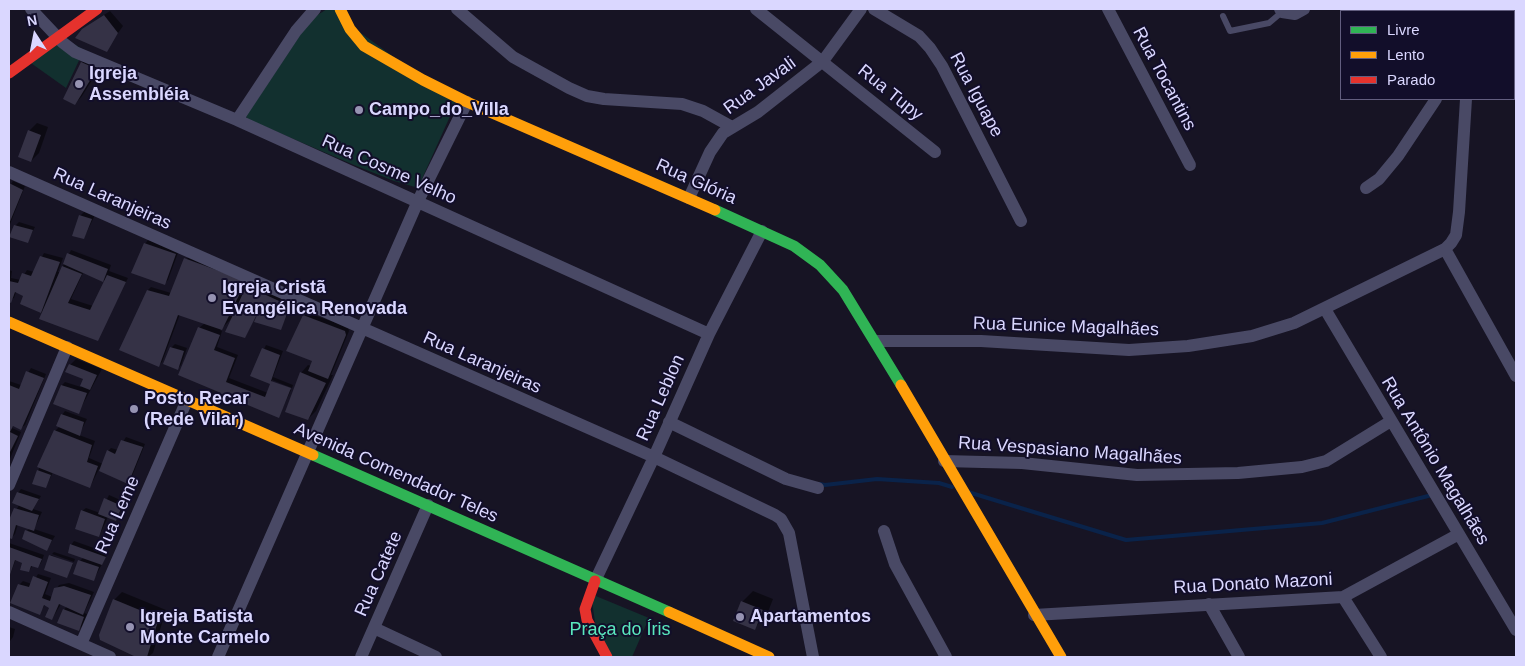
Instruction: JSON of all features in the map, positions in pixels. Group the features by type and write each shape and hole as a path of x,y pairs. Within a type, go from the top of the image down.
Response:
{"street":[{"name":"Rua Cosme Velho","path":"31,9 75,52 237,120 709,334"},
{"path":"9,73 57,36 97,9"},
{"path":"237,120 296,31 315,9"},
{"name":"Rua Glória","path":"340,9 350,29 364,46 423,80 467,102 762,231 794,246 820,265 843,290 876,341 956,482 1061,657"},
{"path":"457,9 513,57 587,96 604,99 682,104 703,111 732,127"},
{"name":"Rua Tupy","path":"756,9 935,152"},
{"name":"Rua Javali","path":"690,198 716,142 732,127 758,112 822,61 862,9"},
{"name":"Rua Iguape","path":"874,9 919,36 930,48 942,66 1021,221"},
{"name":"Rua Tocantins","path":"1108,9 1190,165"},
{"path":"1281,10 1295,14 1304,9"},
{"path":"1366,188 1379,180 1398,156 1435,100"},
{"path":"1466,100 1456,235 1445,249 1516,376"},
{"path":"218,657 418,201 467,102"},
{"name":"Rua Laranjeiras","path":"9,172 654,457 781,519 789,533 814,657"},
{"name":"Rua Leblon","path":"595,581 654,457 709,334 762,231"},
{"name":"Rua Eunice Magalhães","path":"876,341 981,341 1129,350 1188,346 1252,336 1294,323 1445,249"},
{"name":"Rua Antônio Magalhães","path":"1324,309 1516,630"},
{"name":"Avenida Comendador Teles","path":"9,322 428,505 769,657"},
{"path":"9,485 67,347"},
{"name":"Rua Leme","path":"81,644 187,400"},
{"path":"671,416 786,479 818,488"},
{"name":"Rua Vespasiano Magalhães","path":"944,461 1022,463 1137,475 1238,473 1302,467 1326,461 1390,421"},
{"name":"Rua Catete","path":"361,657 428,505"},
{"path":"884,531 895,564 946,657"},
{"name":"Rua Donato Mazoni","path":"1034,614 1343,597 1460,534"},
{"path":"595,581 585,608 587,620 607,657"},
{"path":"1343,597 1381,657"},
{"path":"1209,604 1239,657"},
{"path":"9,612 110,657"},
{"path":"374,628 436,657"}],"lane":[{"path":"1223,16 1230,31 1269,23 1281,10"}],"green space":[{"name":"Campo_do_Villa","path":"327,9 337,10 353,27 456,103 421,181 415,187 354,165 247,119 246,116 302,32 316,16"},
{"path":"49,43 74,44 84,50 66,88 28,61"},
{"name":"Praça do Íris","path":"591,594 649,618 632,657 611,657 597,636"}],"building":[{"path":"104,15 118,33 107,52 75,38 82,29"},
{"name":"Igreja Assembléia","path":"81,62 97,69 75,105 63,99"},
{"path":"28,130 41,135 31,162 18,157"},
{"path":"9,183 23,190 9,224"},
{"path":"79,215 92,219 84,239 72,236"},
{"path":"14,225 33,230 28,243 9,237"},
{"path":"144,243 176,254 165,285 131,273"},
{"path":"67,253 108,269 103,282 63,264"},
{"path":"40,256 60,262 41,313 20,304 23,296 15,292 11,303 9,302 9,281 18,283 22,273 31,276"},
{"path":"184,258 246,281 222,330 178,315 159,367 119,350 147,290 169,296"},
{"path":"62,266 82,274 68,303 90,310 107,275 126,282 98,341 39,319"},
{"path":"245,289 266,295 290,306 281,330 254,322 261,306 245,338 225,332"},
{"path":"303,315 345,331 346,335 328,379 308,371 312,361 286,351"},
{"path":"198,327 220,335 214,350 235,358 226,382 265,397 270,384 250,376 262,348 280,355 271,381 291,388 279,418 238,401 237,404 219,398 221,393 178,375"},
{"path":"170,347 184,351 178,370 163,364"},
{"path":"69,364 97,375 90,390 80,386 83,379 65,372"},
{"path":"26,371 44,378 21,430 13,426 10,432 18,436 9,454 9,385 19,389"},
{"path":"300,372 326,383 308,420 285,412"},
{"path":"61,385 87,393 79,414 53,404"},
{"path":"61,414 84,422 80,436 56,426"},
{"path":"54,430 92,445 87,462 98,466 90,488 37,467"},
{"path":"121,440 143,447 128,484 99,471 107,450 115,454"},
{"path":"37,470 51,475 46,488 32,484"},
{"path":"17,492 39,499 32,511 12,503"},
{"path":"104,498 122,506 116,521 98,514"},
{"path":"14,508 39,515 34,531 16,525 12,539 9,538 9,520"},
{"path":"81,510 105,519 99,537 75,529"},
{"path":"25,530 52,540 47,551 22,539"},
{"path":"70,544 106,557 102,565 68,553"},
{"path":"9,547 42,559 38,568 31,566 29,572 20,570 22,563 15,560 9,578"},
{"path":"49,555 73,563 67,578 44,570"},
{"path":"78,560 99,567 94,581 73,574"},
{"path":"33,576 48,582 42,598 50,601 54,588 64,586 91,595 83,615 59,604 52,620 45,617 49,608 44,605 40,615 10,603 18,584 29,587"},
{"name":"Igreja Batista Monte Carmelo","path":"113,599 159,618 147,657 136,657 100,640 99,635"},
{"name":"Apartamentos","path":"741,601 763,610 755,630 733,621"},
{"path":"63,609 84,617 79,631 57,623"}],"waterway":[{"path":"820,484 877,479 939,483 952,487"},
{"path":"968,492 1126,540 1322,523 1432,495"}],"traffic: fast":[{"path":"715,210 794,246 820,265 843,290 901,385"},
{"path":"313,455 669,612"}],"traffic: slow":[{"path":"340,9 350,29 364,46 423,80 467,102 715,210"},
{"path":"9,322 313,455"},
{"path":"901,385 1061,657"},
{"path":"669,612 769,657"}],"traffic: jam":[{"path":"9,73 97,9"},
{"path":"595,581 585,609 587,620 607,657"}],"place":[{"name":"Igreja Assembléia","path":"79,84"},
{"name":"Campo_do_Villa","path":"359,110"},
{"name":"Igreja Cristã Evangélica Renovada","path":"212,298"},
{"name":"Posto Recar (Rede Vilar)","path":"134,409"},
{"name":"Apartamentos","path":"740,617"},
{"name":"Igreja Batista Monte Carmelo","path":"130,627"}]}
